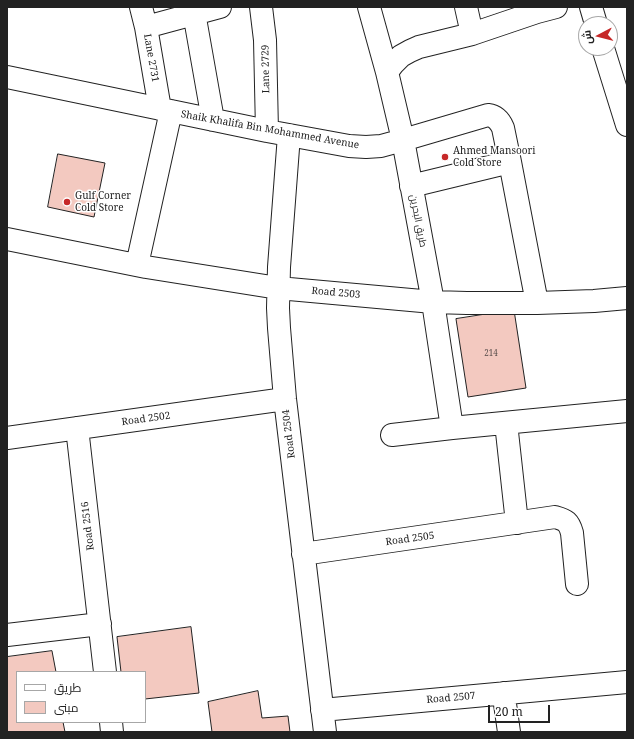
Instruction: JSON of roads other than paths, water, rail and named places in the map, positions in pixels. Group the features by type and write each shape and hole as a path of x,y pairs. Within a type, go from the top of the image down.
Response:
{"street":[{"path":"143,17 220,7"},
{"name":"Lane 2729","path":"262,7 265,40 267,131"},
{"path":"369,7 387,72 403,140 488,115 493,116 503,128 537,303"},
{"path":"466,7 472,34"},
{"path":"387,72 401,56 419,47 472,34 556,7"},
{"path":"194,10 213,120"},
{"name":"Lane 2731","path":"143,17 165,110"},
{"path":"605,56 627,125"},
{"name":"Shaik Khalifa Bin Mohammed Avenue","path":"7,76 213,120 349,146 381,146 403,140"},
{"path":"137,265 165,110"},
{"name":"Road 2504","path":"289,135 278,288 278,315 285,400 325,732"},
{"name":"طريق البحرين","path":"403,140 433,302"},
{"path":"411,186 510,162"},
{"name":"Road 2503","path":"7,239 137,265 278,288 433,302 467,303 537,303 627,298"},
{"path":"433,302 452,428"},
{"name":"Road 2502","path":"7,438 285,400"},
{"path":"392,435 627,412"},
{"path":"506,423 517,523"},
{"name":"Road 2516","path":"77,428 105,671"},
{"name":"Road 2505","path":"303,554 555,518 563,519 569,525 572,532 577,584"},
{"path":"7,635 100,624"},
{"name":"Road 2507","path":"322,710 627,682"},
{"path":"504,693 509,732"}],"place":[{"name":"Ahmed Mansoori Cold Store","path":"445,157"},
{"name":"Gulf Corner Cold Store","path":"67,202"}]}
